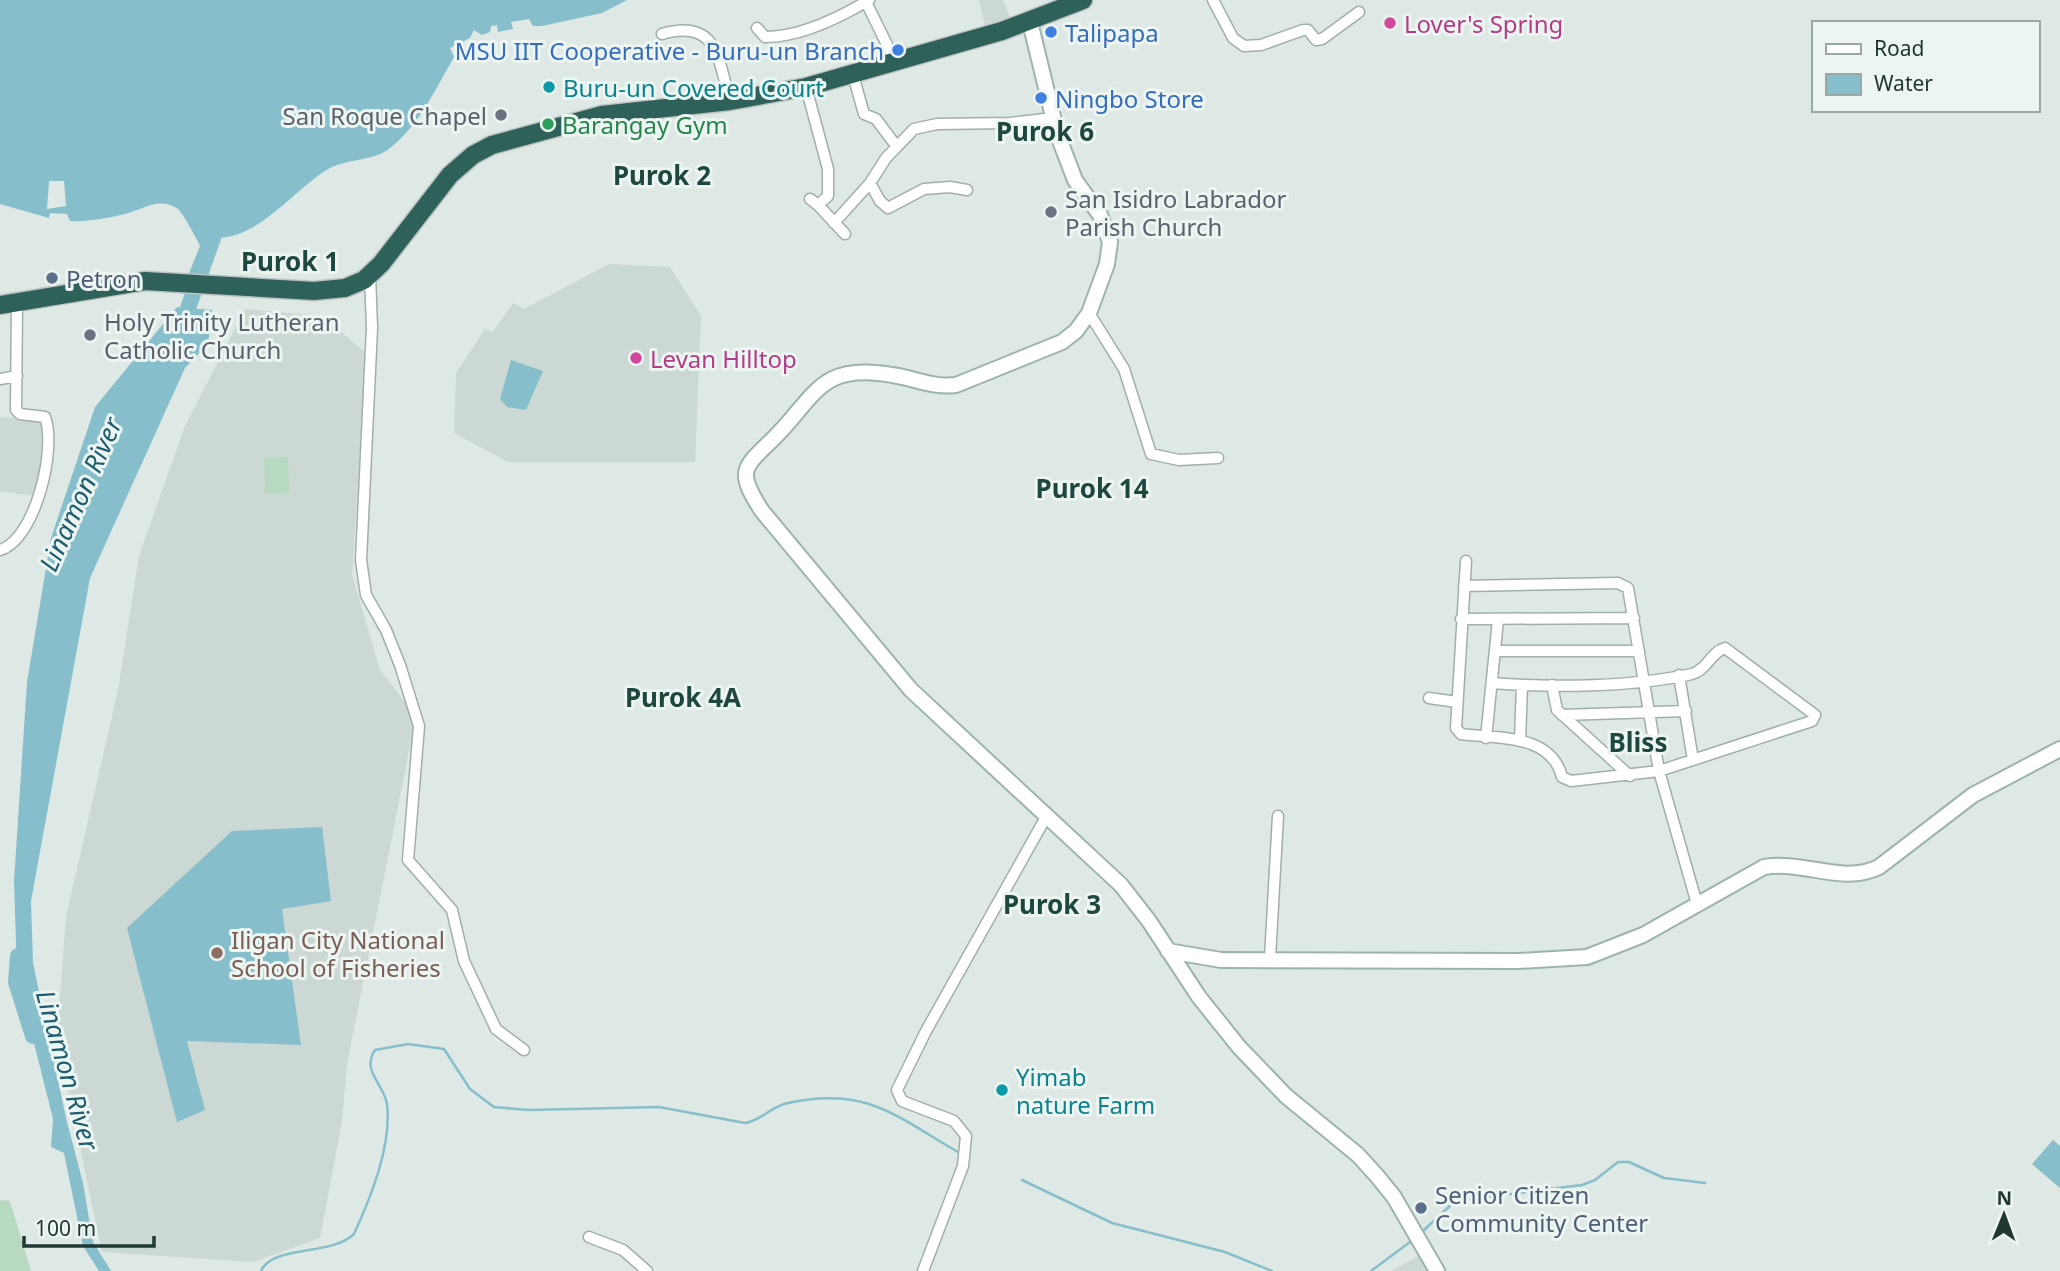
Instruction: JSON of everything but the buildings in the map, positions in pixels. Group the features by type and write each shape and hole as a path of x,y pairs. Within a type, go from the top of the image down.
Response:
{"highway":[{"path":"9,303 156,281 333,290 356,285 370,274 415,224 450,175 473,155 492,145 602,115 730,101 806,88 896,64 1030,22 1083,0"}],"street":[{"path":"1213,0 1233,38 1244,46 1261,45 1303,30 1308,30 1316,40 1322,39 1359,12"},
{"path":"757,28 762,36 768,38 837,18 867,1 896,64"},
{"path":"1030,22 1053,118 1075,180 1100,215 1110,242 1107,264 1089,313 1076,331 1062,342 956,385 937,386 877,373 832,377 813,391 778,434 752,457 746,468 748,486 761,511 892,670 1121,885 1239,1047 1286,1096 1358,1155 1394,1197 1436,1268"},
{"path":"662,34 686,28 704,34 715,51 730,101"},
{"path":"853,75 864,114 876,119 897,147"},
{"path":"806,88 829,177 828,196 814,202 845,234"},
{"path":"835,223 914,129 925,125 1010,123 1053,118"},
{"path":"870,183 880,201 888,208 924,189 950,187 967,190"},
{"path":"370,274 372,328 360,560 366,595 400,665 419,726 408,860 452,910 464,961 496,1028 524,1050"},
{"path":"0,550 9,547 22,531 44,480 49,459 45,417 20,414 16,410 17,376 9,303"},
{"path":"1089,313 1124,369 1151,454 1179,460 1218,458"},
{"path":"0,379 17,376"},
{"path":"1466,561 1457,732 1520,741 1546,749 1555,757 1566,780 1630,776 1659,771 1787,730 1812,721 1815,715 1730,648 1721,648 1695,673 1644,680 1552,685 1492,683"},
{"path":"1464,586 1618,583 1628,588 1659,771 1696,904"},
{"path":"1461,619 1634,618"},
{"path":"1486,738 1498,620"},
{"path":"1496,651 1639,651"},
{"path":"1679,675 1693,760"},
{"path":"1520,741 1522,685"},
{"path":"1552,685 1556,707 1630,776"},
{"path":"1429,698 1457,702"},
{"path":"1563,715 1686,711"},
{"path":"1168,951 1222,960 1270,958 1519,961 1587,957 1643,935 1749,874 1775,865 1865,874 1879,867 1973,795 2060,749"},
{"path":"1270,958 1278,816"},
{"path":"923,1271 962,1166 967,1136 954,1121 902,1101 897,1090 926,1031 1046,817"},
{"path":"589,1237 623,1250 647,1271"}],"shaded area":[{"path":"979,0 1003,0 1010,18 985,26"},
{"path":"609,264 670,267 701,316 695,462 508,462 454,433 456,373 485,329 492,333 513,303 524,309"},
{"name":"Iligan City National School of Fisheries","path":"245,309 322,316 366,353 352,575 380,670 416,716 347,1064 342,1121 320,1238 253,1262 102,1252 57,1038 66,917 118,690 139,556 185,426"},
{"path":"0,417 43,421 46,468 35,496 0,491"},
{"path":"1422,1254 1432,1271 1391,1271"}],"green space":[{"path":"288,457 289,493 265,494 264,458"},
{"path":"0,1200 10,1201 31,1271 0,1271"}],"water":[{"path":"0,0 627,0 602,13 542,26 533,26 529,19 511,22 513,29 498,32 497,25 491,26 490,32 482,35 474,30 470,38 450,48 454,57 433,94 410,129 390,148 375,156 341,164 325,171 270,216 239,234 207,236 216,243 205,279 187,278 200,246 180,211 171,205 151,205 118,215 70,221 67,214 50,213 49,218 0,204","holes":["49,181 64,181 66,206 47,209"]},
{"path":"177,307 212,310 208,344 185,368 90,578 31,901 33,963 66,1118 83,1183 93,1242 111,1271 99,1271 83,1246 64,1153 51,1147 53,1119 17,975 14,881 27,682 51,538 95,407"},
{"path":"511,360 543,371 526,410 507,407 500,399"},
{"path":"322,827 331,901 282,909 301,1045 187,1041 205,1110 177,1122 127,928 232,831"},
{"path":"2053,1140 2060,1146 2060,1188 2032,1164"}],"waterway":[{"name":"Linamon River","path":"181,328 213,238"},
{"name":"Linamon River","path":"18,956 16,982 33,1036"},
{"path":"261,1271 277,1257 332,1245 354,1234 373,1187 383,1153 388,1120 387,1104 372,1071 371,1058 375,1050 408,1044 444,1049 470,1089 494,1107 529,1110 659,1107 745,1123 788,1103 838,1098 878,1107 958,1152"},
{"path":"1422,1232 1455,1201 1582,1185 1595,1180 1618,1162 1629,1162 1664,1178 1705,1183"},
{"path":"1022,1180 1112,1223 1225,1252 1272,1271"},
{"path":"1371,1271 1414,1239"}],"place":[{"name":"Lover's Spring","path":"1390,23"},
{"name":"Talipapa","path":"1051,32"},
{"name":"MSU IIT Cooperative - Buru-un Branch","path":"898,50"},
{"name":"Buru-un Covered Court","path":"549,87"},
{"name":"Ningbo Store","path":"1041,98"},
{"name":"San Roque Chapel","path":"501,115"},
{"name":"Barangay Gym","path":"548,124"},
{"name":"San Isidro Labrador Parish Church","path":"1051,212"},
{"name":"Petron","path":"52,278"},
{"name":"Holy Trinity Lutheran Catholic Church","path":"90,335"},
{"name":"Levan Hilltop","path":"636,358"},
{"name":"Iligan City National School of Fisheries","path":"217,953"},
{"name":"Yimab nature Farm","path":"1002,1090"},
{"name":"Senior Citizen Community Center","path":"1421,1208"}],"district":[{"name":"Purok 6","path":"1045,131"},
{"name":"Purok 2","path":"662,175"},
{"name":"Purok 1","path":"290,261"},
{"name":"Purok 14","path":"1092,488"},
{"name":"Purok 4A","path":"683,697"},
{"name":"Bliss","path":"1638,742"},
{"name":"Purok 3","path":"1052,904"}]}
